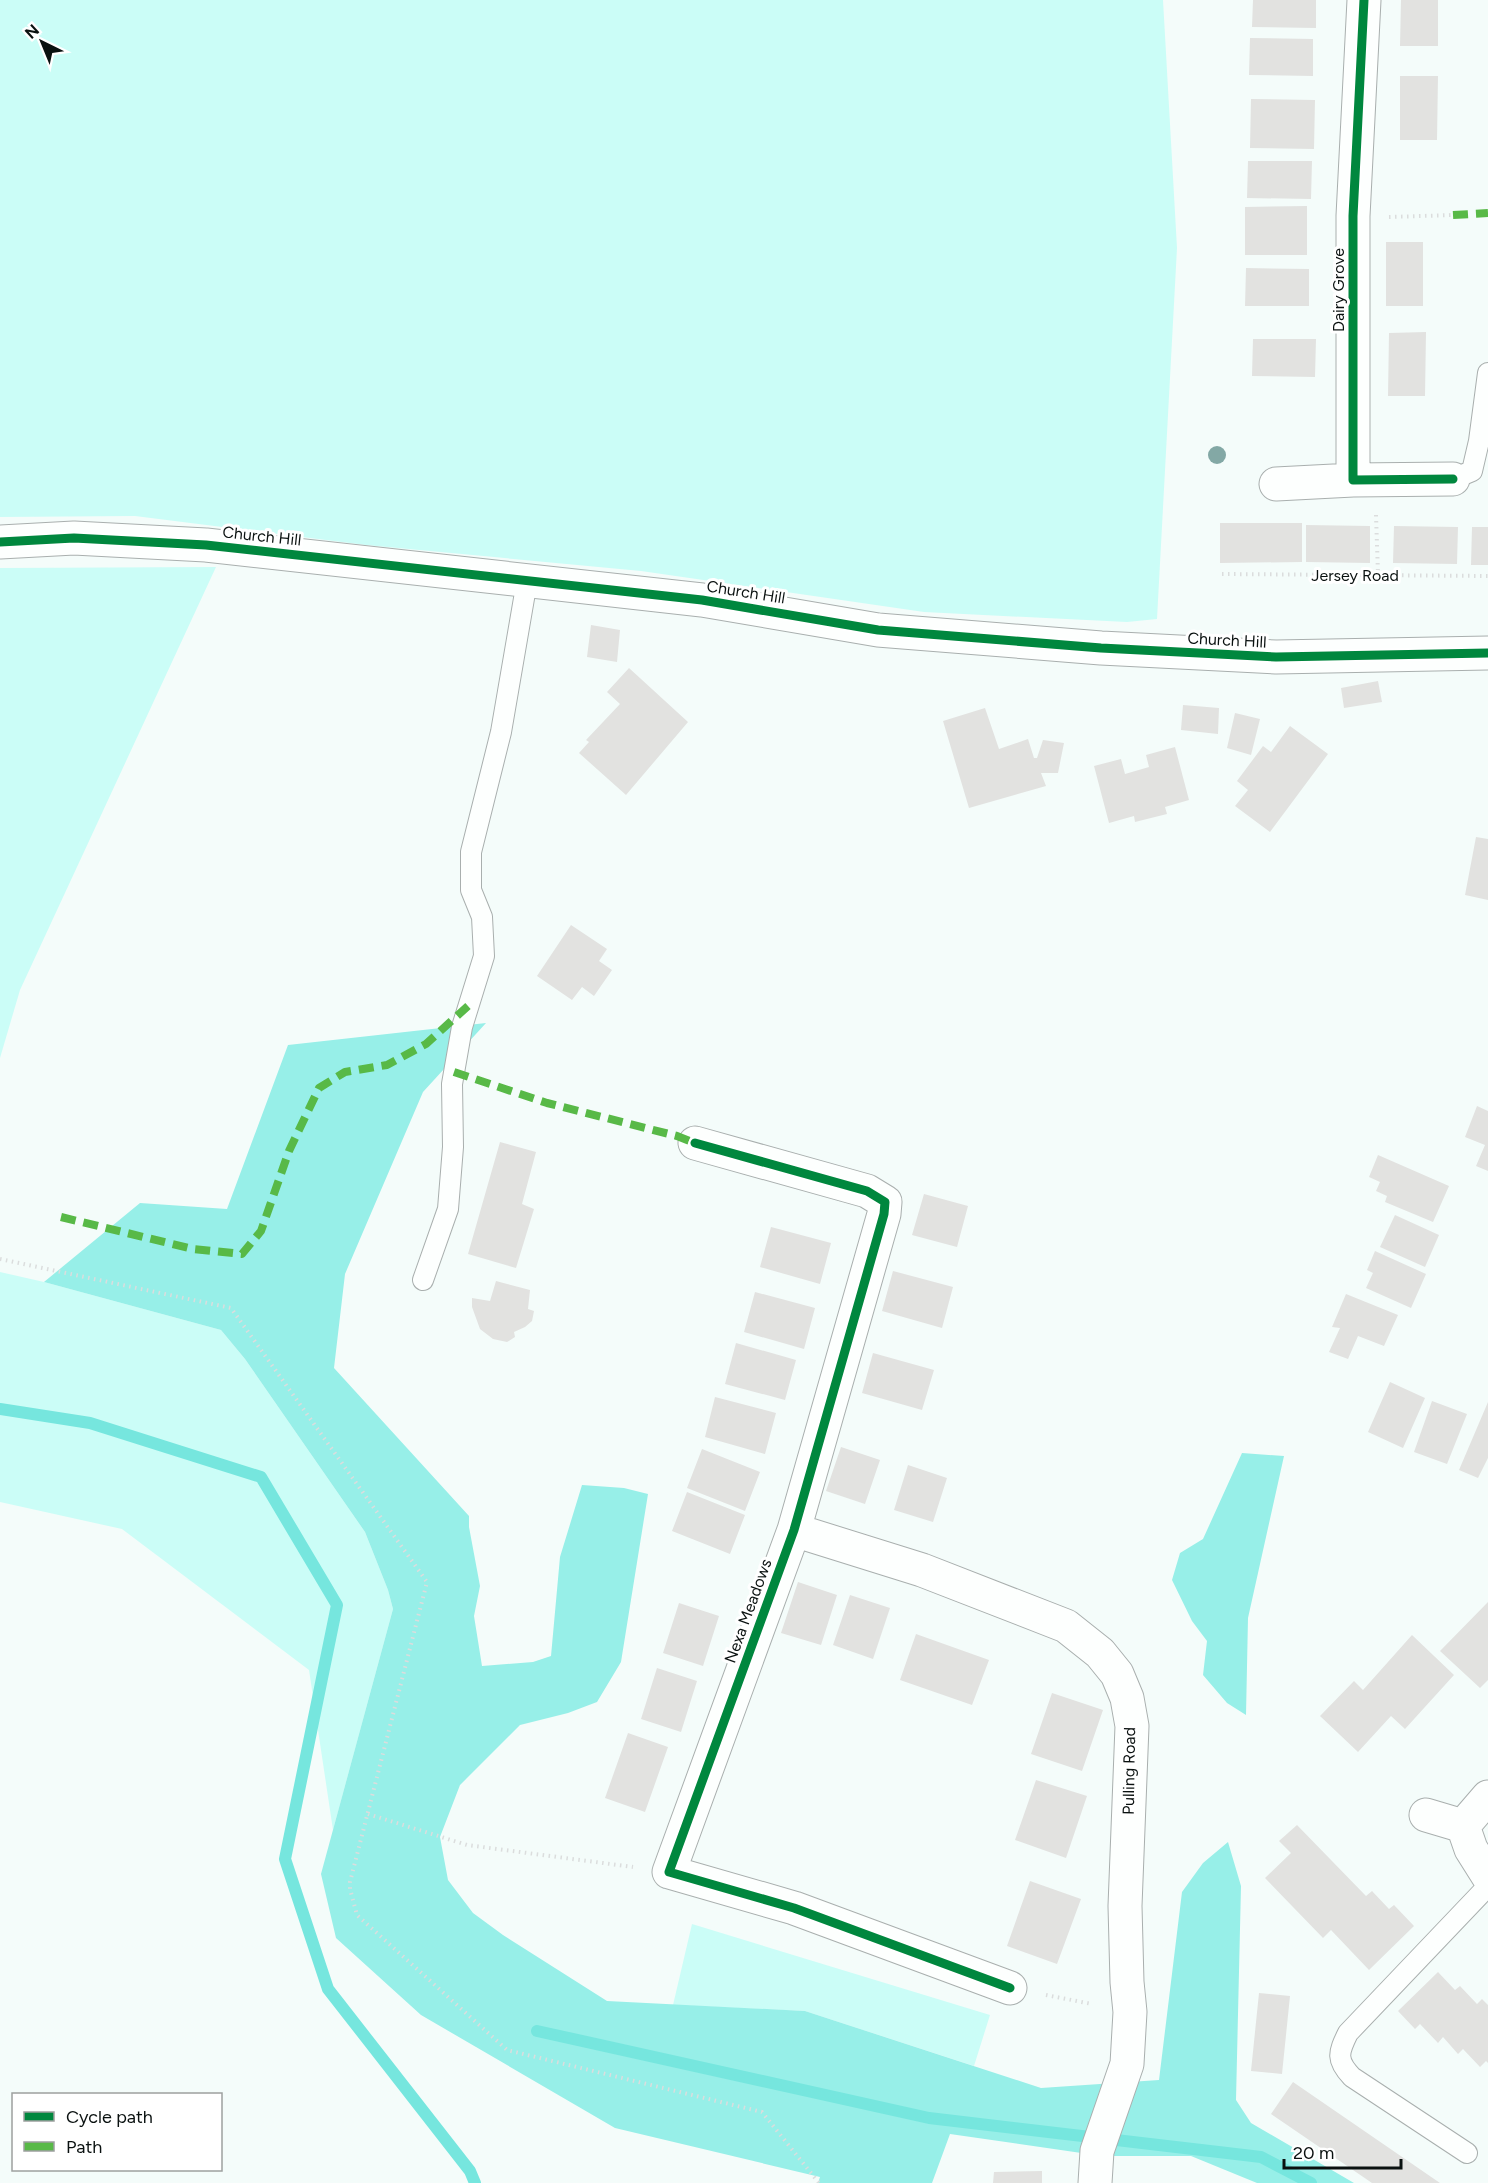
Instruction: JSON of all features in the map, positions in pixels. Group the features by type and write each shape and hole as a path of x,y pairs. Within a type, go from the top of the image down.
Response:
{"street":[{"name":"Dairy Grove","path":"1353,480 1363,217 1364,0"},
{"path":"1276,484 1353,480 1453,479"},
{"name":"Church Hill","path":"0,542 74,538 206,545 702,600 878,630 1101,648 1276,657 1488,653"},
{"name":"Nexa Meadows","path":"669,1872 794,1530 884,1214 885,1202 867,1191 695,1143"},
{"name":"Pulling Road","path":"794,1530 922,1570 1066,1626 1100,1653 1117,1674 1127,1698 1132,1726 1125,1906 1126,1982 1130,2012 1127,2064 1110,2113 1096,2167"},
{"path":"1463,1826 1488,1797"},
{"path":"1426,1815 1463,1826"},
{"path":"1463,1826 1471,1849 1488,1876"},
{"path":"669,1872 794,1908 1010,1988"}],"lane":[{"path":"1453,479 1472,471 1479,441 1488,373"},
{"path":"423,1280 448,1209 453,1147 452,1084 462,1027 484,956 482,917 471,890 471,852 501,732 527,581"},
{"path":"1467,2153 1352,2077 1342,2066 1339,2050 1348,2033 1488,1887"}],"path":[{"path":"1363,217 1453,215"},
{"path":"1353,480 1376,508 1378,574"},
{"path":"0,1259 231,1308 427,1582 350,1882 357,1915 507,2050 762,2112 819,2183"},
{"path":"368,1814 467,1845 669,1872"},
{"path":"1010,1988 1130,2012"}],"shaded area":[{"path":"0,0 1163,0 1177,248 1157,619 1127,622 924,612 641,571 366,545 135,516 0,517"},
{"path":"216,567 20,990 0,1058 0,568"},
{"path":"486,1023 423,1092 345,1274 334,1368 469,1516 480,1586 474,1616 482,1666 533,1662 551,1656 560,1557 582,1485 624,1488 648,1494 621,1662 597,1702 568,1713 520,1725 460,1785 440,1837 448,1880 473,1913 503,1935 607,2001 805,2011 1041,2088 1159,2080 1182,1892 1203,1863 1228,1842 1241,1886 1236,2100 1251,2123 1354,2183 1257,2183 1191,2156 1102,2156 950,2134 932,2183 818,2183 820,2177 615,2128 421,2015 336,1938 321,1874 393,1609 365,1532 245,1359 221,1330 44,1282 140,1203 227,1209 288,1045"},
{"path":"0,1272 221,1330 245,1359 365,1532 393,1609 333,1830 309,1670 122,1529 0,1502"},
{"path":"1242,1453 1284,1456 1248,1618 1246,1715 1227,1703 1203,1675 1207,1641 1192,1621 1172,1580 1180,1553 1203,1539"},
{"path":"692,1924 990,2015 974,2066 805,2011 673,2005"}],"building":[{"path":"1253,0 1316,0 1316,28 1252,27"},
{"path":"1401,0 1438,0 1438,46 1400,46"},
{"path":"1250,38 1313,39 1313,76 1249,75"},
{"path":"1400,76 1438,76 1437,140 1400,140"},
{"path":"1251,99 1315,100 1314,149 1250,148"},
{"path":"1248,161 1312,161 1311,199 1247,198"},
{"path":"1307,206 1307,255 1245,255 1245,207"},
{"path":"1386,242 1423,242 1423,306 1386,306"},
{"path":"1246,268 1309,269 1309,306 1245,306"},
{"path":"1426,332 1425,396 1388,396 1389,333"},
{"path":"1253,339 1316,339 1315,377 1252,376"},
{"path":"1220,523 1302,523 1302,562 1220,563"},
{"path":"1306,525 1370,526 1370,563 1306,562"},
{"path":"1394,526 1458,527 1457,564 1393,563"},
{"path":"1472,527 1488,527 1488,565 1471,565"},
{"path":"591,625 620,630 617,662 587,657"},
{"path":"629,668 688,722 626,795 579,753 589,742 586,740 620,704 607,692"},
{"path":"1378,681 1382,702 1344,708 1341,688"},
{"path":"1183,705 1219,708 1218,734 1181,730"},
{"path":"985,708 999,749 1028,739 1034,758 1037,758 1043,740 1064,743 1058,773 1041,773 1046,786 969,808 943,721"},
{"path":"1235,713 1260,719 1251,755 1227,748"},
{"path":"1290,726 1328,754 1270,832 1235,806 1248,790 1237,781 1263,746 1271,752"},
{"path":"1175,747 1189,800 1165,807 1167,814 1135,822 1134,816 1109,823 1094,766 1121,759 1125,774 1149,767 1146,755"},
{"path":"1476,837 1488,839 1488,900 1465,895"},
{"path":"571,925 607,949 599,961 612,970 594,996 582,987 572,1000 537,976"},
{"path":"1477,1106 1488,1111 1488,1171 1476,1166 1485,1145 1465,1137"},
{"path":"500,1142 536,1152 522,1204 534,1209 516,1268 468,1254"},
{"path":"1378,1155 1449,1186 1433,1222 1385,1202 1387,1196 1376,1191 1380,1182 1369,1177"},
{"path":"924,1194 968,1206 957,1247 912,1235"},
{"path":"1395,1215 1439,1235 1425,1267 1380,1247"},
{"path":"771,1227 831,1243 820,1284 760,1267"},
{"path":"1375,1251 1426,1274 1411,1308 1366,1288 1373,1273 1367,1270"},
{"path":"893,1271 953,1287 942,1328 882,1311"},
{"path":"496,1281 530,1290 528,1309 534,1311 532,1321 514,1332 515,1337 507,1342 493,1339 480,1329 472,1307 472,1298 490,1301"},
{"path":"755,1292 815,1308 804,1349 744,1332"},
{"path":"1346,1294 1398,1315 1384,1346 1358,1336 1348,1359 1329,1352 1340,1328 1332,1327"},
{"path":"736,1343 796,1360 785,1400 725,1384"},
{"path":"873,1353 934,1370 922,1410 862,1393"},
{"path":"1390,1382 1425,1398 1403,1448 1368,1432"},
{"path":"715,1397 776,1413 765,1454 705,1437"},
{"path":"1432,1401 1467,1414 1447,1464 1414,1452"},
{"path":"1488,1402 1488,1458 1478,1478 1459,1470"},
{"path":"841,1447 880,1460 865,1504 826,1491"},
{"path":"702,1449 760,1472 745,1511 687,1488"},
{"path":"908,1465 947,1478 933,1522 894,1510"},
{"path":"687,1492 745,1515 730,1554 672,1531"},
{"path":"798,1582 837,1595 821,1645 781,1633"},
{"path":"850,1595 890,1608 873,1659 833,1645"},
{"path":"1488,1602 1488,1680 1480,1688 1440,1651"},
{"path":"679,1603 719,1616 703,1666 663,1653"},
{"path":"916,1634 989,1660 972,1705 900,1680"},
{"path":"1412,1635 1454,1675 1405,1729 1391,1716 1358,1752 1320,1716 1354,1681 1363,1690"},
{"path":"657,1668 697,1681 681,1732 641,1719"},
{"path":"1052,1693 1103,1710 1082,1771 1031,1754"},
{"path":"628,1733 668,1747 645,1812 605,1798"},
{"path":"1036,1780 1087,1796 1066,1858 1015,1840"},
{"path":"1297,1825 1366,1896 1372,1891 1389,1909 1394,1905 1414,1926 1369,1970 1331,1930 1323,1938 1265,1878 1291,1853 1279,1841"},
{"path":"1030,1881 1081,1899 1057,1964 1007,1946"},
{"path":"1438,1972 1455,1990 1460,1986 1477,2004 1482,1999 1488,2005 1488,2063 1486,2061 1480,2067 1463,2049 1458,2054 1443,2037 1438,2043 1420,2024 1415,2029 1398,2011"},
{"path":"1259,1993 1290,1996 1282,2074 1251,2071"},
{"path":"1293,2082 1440,2183 1372,2183 1271,2114"},
{"path":"1042,2171 1042,2183 993,2183 994,2172"}],"waterway":[{"path":"0,1409 90,1423 261,1477 337,1605 285,1859 328,1989 470,2171 475,2183"},
{"path":"537,2031 929,2118 1261,2157 1311,2183"}],"marked path":[{"path":"1453,215 1488,213"},
{"path":"61,1217 193,1249 242,1254 261,1231 289,1151 319,1088 345,1072 387,1065 426,1044 468,1006"},
{"path":"454,1072 547,1103 677,1136 695,1143"}],"cycle path":[{"path":"1364,0 1353,216 1353,480 1453,479"},
{"path":"0,542 74,538 206,545 702,600 878,630 1101,648 1276,657 1488,653"},
{"path":"695,1143 867,1191 885,1202 884,1214 794,1530 669,1872 794,1908 1010,1988"}]}
